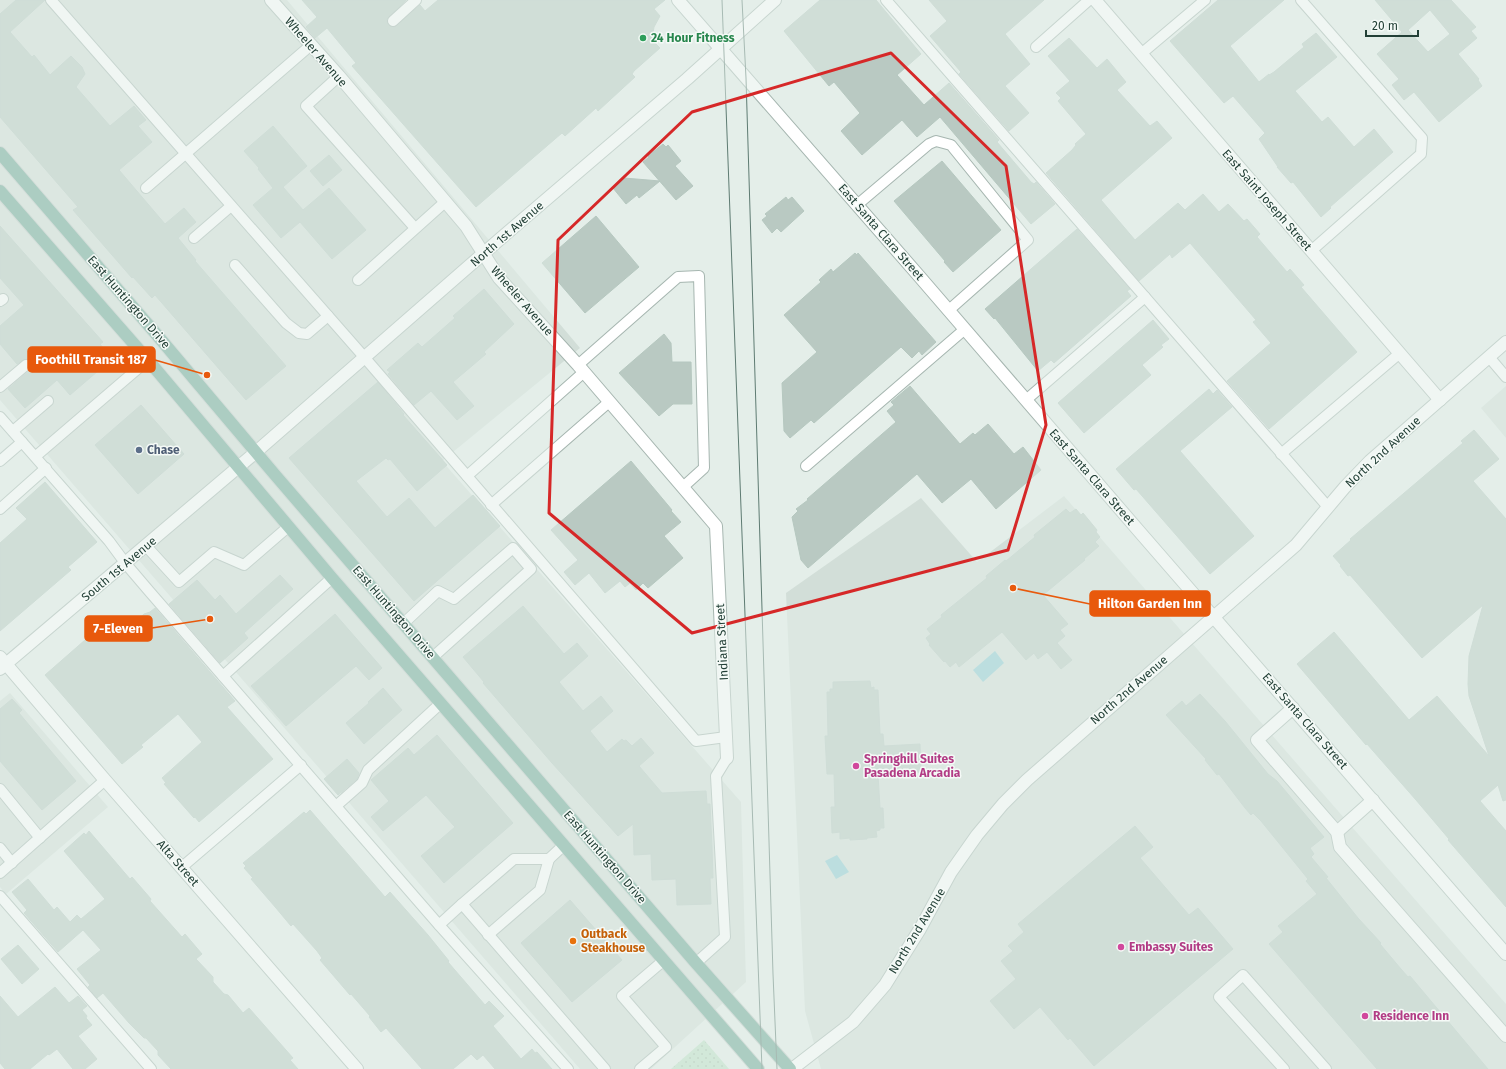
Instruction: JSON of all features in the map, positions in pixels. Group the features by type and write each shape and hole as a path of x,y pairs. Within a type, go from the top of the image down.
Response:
{"main road":[{"name":"East Huntington Drive","path":"0,153 696,963 791,1069"},
{"name":"East Huntington Drive","path":"0,191 148,360 332,578 758,1069"}],"street":[{"name":"Wheeler Avenue","path":"271,0 339,76 466,226 499,278 581,369 716,526"},
{"name":"East Santa Clara Street","path":"678,0 1506,954"},
{"name":"North 1st Avenue","path":"238,467 775,0"},
{"name":"East Saint Joseph Street","path":"1095,0 1440,400"},
{"name":"North 2nd Avenue","path":"791,1069 853,1022 885,985 920,929 951,872 977,835 1003,804 1027,780 1296,545 1370,461 1506,342"},
{"name":"South 1st Avenue","path":"2,664 126,564 238,467"},
{"name":"Indiana Street","path":"716,526 727,758"},
{"name":"Alta Street","path":"2,664 106,780 357,1069"},
{"path":"1293,708 1257,740 1337,832 1340,847 1506,1036"},
{"path":"1337,832 1373,800"}],"lane":[{"path":"51,0 365,358 696,741 726,737"},
{"path":"393,21 416,0"},
{"path":"886,0 1328,508"},
{"path":"1036,47 1089,0"},
{"path":"1141,54 1205,0"},
{"path":"1302,0 1422,138 1421,154 1311,251"},
{"path":"146,188 311,45"},
{"path":"339,76 306,106 415,228"},
{"path":"857,205 929,144 936,142 951,145 1028,240 948,310"},
{"path":"358,280 445,202"},
{"path":"194,238 231,206"},
{"path":"235,265 286,323 299,333 307,334 328,316"},
{"path":"467,476 678,277 699,276 704,468 683,487"},
{"path":"1026,400 1145,297"},
{"path":"806,466 965,329"},
{"path":"1281,454 1400,353"},
{"path":"1489,357 1506,377"},
{"path":"36,456 148,360"},
{"path":"0,387 26,365"},
{"path":"13,431 48,401"},
{"path":"492,505 609,402"},
{"path":"0,417 36,456 109,541 126,564 301,766 568,1069"},
{"path":"0,461 22,442"},
{"path":"0,509 46,468"},
{"path":"146,546 179,582 214,552 244,565 288,527"},
{"path":"404,623 438,592 454,599 513,548 531,569 433,657"},
{"path":"223,676 332,578"},
{"path":"336,806 362,783 368,770 441,703"},
{"path":"696,963 725,937 716,776 727,758"},
{"path":"182,867 301,766"},
{"path":"0,873 106,780"},
{"path":"0,789 40,838"},
{"path":"488,935 540,890 549,859 564,845"},
{"path":"0,848 12,863"},
{"path":"440,925 514,859 549,859"},
{"path":"0,896 151,1069"},
{"path":"462,904 605,1069"},
{"path":"640,1069 666,1047 622,996 663,961"},
{"path":"1284,1069 1219,997 1243,975 1326,1069"}],"highlighted area":[{"path":"891,53 1006,166 1046,425 1008,550 692,633 549,513 558,240 692,112"}],"shaded area":[{"path":"0,0 287,0 580,348 442,461 741,802 746,982 651,1069 580,1069 0,400"},
{"path":"1506,386 1506,438 1481,408"},
{"path":"1064,496 1506,1004 1506,1069 821,1069 805,1011 786,593 921,498 977,562"},
{"path":"10,693 108,807 6,894 0,887 0,701"}],"green space":[{"path":"704,1040 729,1069 671,1069"}],"water":[{"path":"995,651 1004,663 983,682 973,670"},
{"path":"837,855 849,872 836,879 825,861"}],"building":[{"path":"16,0 45,0 10,32 32,57 34,55 50,75 71,56 82,67 85,74 76,87 110,126 134,106 146,120 138,126 152,142 119,170 165,224 184,208 196,222 178,238 196,260 195,261 286,366 246,400 155,295 152,298 133,277 132,278 73,210 78,207 0,117 0,14"},
{"path":"302,0 406,0 387,19 388,25 394,27 420,5 425,11 438,0 665,0 654,9 660,16 654,27 653,33 656,44 660,48 634,71 632,74 635,77 598,111 596,108 565,136 562,133 476,207 352,66 356,63 327,28 315,38 306,27 317,17"},
{"path":"820,0 876,0 921,54 897,75 924,105 949,83 999,140 997,142 1031,182 1034,184 1036,182 1055,204 1031,224 940,117 917,137 902,120 862,155 841,131 860,113 834,82 829,86 784,31"},
{"path":"929,0 1044,0 1005,34 1030,64 1005,86 1029,113 1009,131 959,74 961,72 930,36 947,21"},
{"path":"1218,0 1284,0 1230,46 1259,82 1274,72 1304,47 1302,44 1316,33 1337,57 1295,91 1322,122 1328,117 1354,147 1374,129 1393,152 1330,207 1331,208 1321,217 1293,182 1291,183 1277,167 1259,139 1265,133 1233,96 1224,103 1170,41"},
{"path":"1375,0 1451,0 1476,27 1471,31 1477,38 1458,54 1479,79 1478,80 1482,86 1439,122 1414,92 1404,100 1392,85 1399,79 1377,54 1402,32","holes":["1430,10 1450,34 1428,52 1408,30"]},
{"path":"1069,38 1097,68 1107,59 1126,82 1117,90 1150,126 1157,121 1172,138 1101,200 1135,240 1178,203 1185,210 1203,194 1219,212 1228,204 1244,221 1247,219 1260,234 1257,237 1287,272 1290,269 1304,285 1301,287 1357,352 1269,429 1227,381 1271,343 1253,322 1256,320 1190,243 1172,258 1170,254 1139,281 1046,173 1072,150 1076,145 1075,144 1086,134 1058,101 1061,98 1056,93 1070,81 1048,56"},
{"path":"273,126 307,166 283,187 303,210 329,188 366,230 332,259 300,222 281,238 253,205 273,188 258,169 259,168 244,151"},
{"path":"663,144 666,147 668,145 681,161 675,166 693,186 676,200 643,162"},
{"path":"329,155 342,170 323,186 310,171"},
{"path":"942,161 1001,230 953,272 894,201"},
{"path":"624,178 660,181 639,198 637,195 626,204 613,188"},
{"path":"786,197 788,200 792,197 804,211 781,232 777,228 772,233 762,220 767,216 765,214"},
{"path":"596,216 639,267 585,313 542,263"},
{"path":"0,226 103,342 100,344 112,359 70,395 57,380 25,408 8,389 30,370 32,363 29,359 25,359 17,364 0,344 0,326 24,305 0,278"},
{"path":"1077,229 1130,289 1127,291 1131,296 1054,363 1051,360 1038,371 995,318 994,319 985,309"},
{"path":"855,253 857,255 858,253 936,342 922,355 919,351 912,358 901,347 814,423 811,420 790,438 784,431 782,383 817,352 784,315 821,282 819,280 831,269 833,272"},
{"path":"484,289 514,324 484,352 486,354 453,382 474,406 457,420 431,391 414,405 388,374 390,372 387,370 418,343 422,347 455,318 453,316"},
{"path":"1153,320 1169,339 1161,345 1163,347 1142,365 1151,375 1084,433 1058,403"},
{"path":"664,334 671,343 672,362 691,362 692,404 673,404 659,416 619,373"},
{"path":"378,382 404,414 403,415 447,465 417,491 390,459 388,460 386,458 356,481 387,517 409,498 435,528 473,495 500,526 414,601 289,458"},
{"path":"910,386 960,444 973,433 975,435 988,424 1014,454 1023,447 1041,470 996,509 971,479 942,503 917,474 808,568 801,560 792,517 798,511 796,509 896,422 887,411 894,405 891,402"},
{"path":"1209,389 1213,394 1217,390 1232,407 1180,451 1254,536 1210,574 1136,489 1134,490 1116,469"},
{"path":"141,405 184,454 138,494 95,445"},
{"path":"1474,430 1499,459 1473,481 1506,519 1506,800 1503,801 1498,785 1480,801 1506,831 1506,907 1448,840 1449,839 1416,800 1367,744 1366,745 1297,664 1334,632 1409,720 1437,696 1489,756 1469,696 1468,684 1469,656 1483,605 1422,658 1350,575 1348,576 1333,556 1351,540 1350,539 1463,443 1461,441"},
{"path":"631,461 681,522 664,536 683,558 648,588 643,583 636,590 630,583 625,587 620,581 605,593 589,573 575,585 564,572 578,560 551,530"},
{"path":"45,482 97,542 68,567 71,570 0,631 0,543 27,519 16,508"},
{"path":"1066,509 1070,513 1076,509 1081,515 1083,513 1097,530 1096,532 1100,537 1095,542 1099,546 1084,559 1085,560 1043,595 1068,624 1060,630 1065,636 1057,643 1072,660 1061,669 1047,652 1038,659 1034,653 1026,660 1002,632 959,667 956,662 950,667 929,645 930,644 926,638 931,634 927,629 942,617 941,615 987,578 986,576 1035,537 1034,535"},
{"path":"280,575 293,589 244,633 248,638 220,663 169,604 197,580 215,600 220,595 236,614"},
{"path":"523,606 564,654 577,643 588,656 559,682 583,711 601,696 613,711 590,731 607,752 622,739 624,741 626,740 632,746 641,738 654,753 639,766 662,793 706,791 707,804 710,804 712,847 713,878 710,878 711,904 677,905 676,879 652,880 651,854 634,855 633,824 618,836 552,763 483,683 484,682 463,657"},
{"path":"155,608 235,701 227,707 273,759 199,822 164,784 166,783 162,778 202,742 178,714 141,745 143,747 122,764 45,675 101,626 114,641 144,614"},
{"path":"335,614 382,668 369,680 356,666 286,726 251,686"},
{"name":"Springhill Suites Pasadena Arcadia","path":"870,681 871,688 874,687 874,690 878,690 880,734 883,734 884,746 920,744 921,772 878,774 880,808 883,808 884,828 880,828 880,830 876,831 877,837 850,840 850,838 840,839 840,832 832,833 831,807 835,807 834,774 827,774 825,736 828,736 827,692 830,692 830,689 833,689 833,682"},
{"path":"383,688 402,710 364,744 346,723 369,703 368,702"},
{"path":"1200,694 1324,837 1310,848 1314,854 1311,857 1328,877 1326,878 1401,969 1408,977 1410,976 1488,1069 1377,1069 1269,944 1283,932 1278,926 1317,894 1306,881 1308,879 1261,821 1253,813 1251,815 1219,774 1217,775 1205,760 1206,759 1166,715 1182,701 1186,706"},
{"path":"12,699 22,710 19,713 76,781 42,810 0,761 0,709"},
{"path":"437,735 513,823 444,883 421,856 455,827 426,795 383,831 371,817 389,801 371,780 408,748 414,755"},
{"path":"347,759 359,773 357,779 338,795 324,779"},
{"path":"310,810 385,897 390,892 428,935 449,961 448,962 485,1005 489,1001 504,1016 493,1026 521,1059 532,1049 535,1053 537,1052 552,1069 495,1069 483,1055 477,1060 471,1054 453,1069 422,1069 386,1028 381,1032 369,1017 370,1016 320,960 322,958 317,951 293,924 291,926 251,879 253,878 244,868 246,866 243,863 304,812 306,814"},
{"name":"Embassy Suites","path":"1135,826 1153,847 1140,858 1189,915 1198,908 1233,949 1094,1066 1070,1038 1068,1040 1040,1007 1014,1029 990,1001 1016,979 1001,961 1013,951 1008,946 1024,932 1018,924"},
{"path":"89,831 130,879 132,877 151,899 150,901 182,937 185,934 202,954 196,959 213,977 213,982 224,994 228,995 243,1013 249,1008 293,1058 290,1060 298,1069 171,1069 158,1055 158,1051 129,1023 103,993 97,998 88,987 90,985 77,969 101,950 83,930 58,952 24,913 27,910 12,892 28,879 54,910 57,907 70,922 77,915 81,919 105,899 64,851 84,833 86,835"},
{"path":"570,900 622,960 572,1002 521,943"},
{"path":"18,945 39,969 22,984 1,959"},
{"path":"55,987 69,1003 78,996 87,1006 82,1010 92,1025 78,1036 97,1059 85,1069 73,1069 57,1049 49,1055 48,1054 30,1069 5,1069 0,1063 0,996 18,1017"}],"tram line":[{"path":"722,0 762,1069"},
{"path":"742,0 746,78 777,1069"}],"place":[{"name":"24 Hour Fitness","path":"643,38"},
{"name":"Foothill Transit 187","path":"207,375"},
{"name":"Chase","path":"139,450"},
{"name":"Hilton Garden Inn","path":"1013,588"},
{"name":"7-Eleven","path":"210,619"},
{"name":"Springhill Suites Pasadena Arcadia","path":"856,766"},
{"name":"Outback Steakhouse","path":"573,941"},
{"name":"Embassy Suites","path":"1121,947"},
{"name":"Residence Inn","path":"1365,1016"}]}
